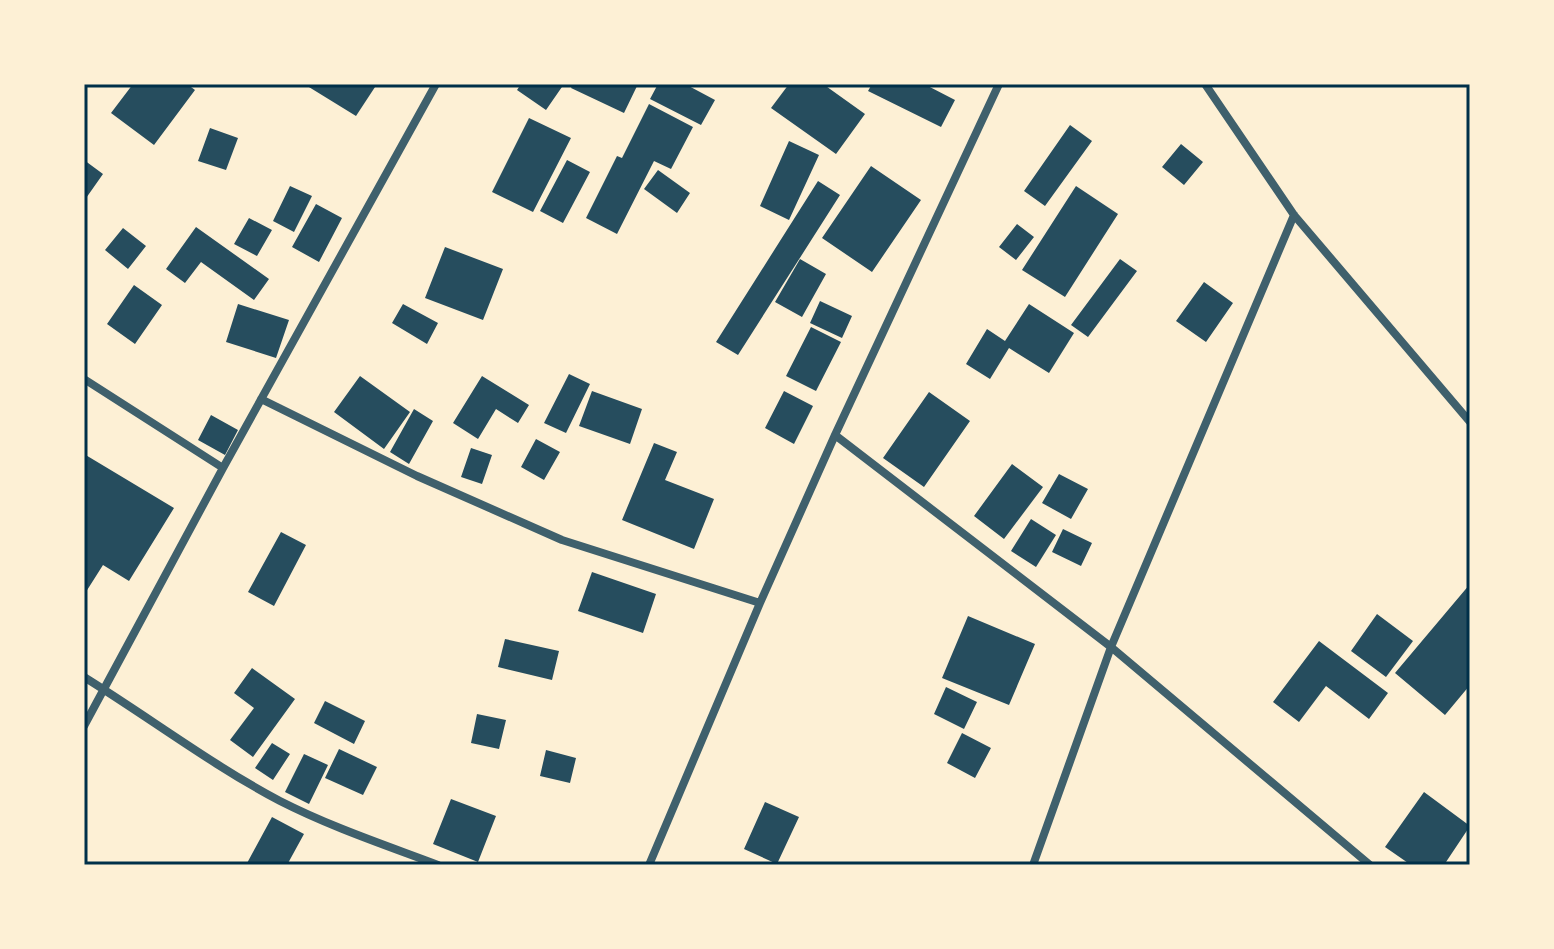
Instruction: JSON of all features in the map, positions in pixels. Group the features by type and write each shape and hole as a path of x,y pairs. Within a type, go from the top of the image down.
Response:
{"street":[{"path":"84,726 436,84"},
{"path":"649,865 835,435 999,84"},
{"path":"1205,84 1294,215 1470,422"},
{"path":"1033,865 1111,647 1294,215"},
{"path":"84,379 223,468"},
{"path":"261,399 417,476 562,540 760,603"},
{"path":"835,435 1111,647 1370,865"},
{"path":"84,677 206,758 279,800 328,824 438,865"}],"building":[{"path":"133,84 187,84 195,90 154,145 111,113"},
{"path":"304,84 377,84 356,116"},
{"path":"521,84 564,84 546,110 517,90"},
{"path":"573,84 638,84 624,113 571,88"},
{"path":"658,84 685,84 715,100 701,125 650,99"},
{"path":"789,84 823,84 865,114 836,154 771,108"},
{"path":"872,84 924,84 955,100 941,127 868,91"},
{"path":"649,104 693,127 671,169 654,161 617,234 586,218 617,156 622,158"},
{"path":"529,118 571,138 533,212 492,192"},
{"path":"1070,125 1092,141 1045,206 1024,191"},
{"path":"210,128 238,138 226,170 198,161"},
{"path":"789,141 819,155 789,220 760,206"},
{"path":"1181,144 1203,162 1184,185 1162,167"},
{"path":"84,160 103,174 84,201"},
{"path":"567,160 590,172 563,223 540,211"},
{"path":"871,166 921,200 872,272 822,238"},
{"path":"658,170 690,193 677,213 644,189"},
{"path":"818,181 840,195 738,355 716,342"},
{"path":"290,186 312,196 294,232 273,221"},
{"path":"1076,186 1118,214 1065,297 1022,270"},
{"path":"316,204 342,218 319,262 292,247"},
{"path":"249,218 272,230 257,256 234,244"},
{"path":"1017,224 1034,237 1016,260 999,247"},
{"path":"196,227 269,279 254,300 201,262 185,283 166,269"},
{"path":"123,228 146,246 128,269 105,250"},
{"path":"445,247 503,269 483,320 425,298"},
{"path":"800,259 826,274 802,317 775,302"},
{"path":"1120,259 1137,271 1088,337 1071,325"},
{"path":"1204,282 1233,303 1206,342 1176,321"},
{"path":"134,285 162,305 135,344 107,324"},
{"path":"820,301 852,316 842,338 810,323"},
{"path":"238,304 289,320 276,358 226,342"},
{"path":"403,304 438,323 427,344 392,323"},
{"path":"1029,304 1074,333 1049,373 1009,348 990,379 966,364 987,329 1005,341"},
{"path":"811,327 841,342 816,391 786,376"},
{"path":"569,374 590,384 566,433 544,423"},
{"path":"360,376 410,412 384,449 334,412"},
{"path":"482,376 529,405 518,423 496,409 478,439 453,423"},
{"path":"592,391 642,409 630,444 579,426"},
{"path":"784,391 813,406 794,444 765,428"},
{"path":"929,392 970,421 924,487 883,458"},
{"path":"414,409 433,421 409,464 390,452"},
{"path":"211,415 238,430 225,455 198,440"},
{"path":"536,439 560,452 544,480 521,467"},
{"path":"654,443 677,452 665,480 714,499 694,549 622,520"},
{"path":"471,448 492,455 482,484 461,477"},
{"path":"84,454 174,508 129,581 103,565 84,595"},
{"path":"1012,464 1043,487 1004,539 974,516"},
{"path":"1059,474 1088,489 1071,519 1042,503"},
{"path":"1031,519 1056,535 1036,567 1011,551"},
{"path":"1063,529 1092,543 1081,566 1052,552"},
{"path":"281,532 306,545 274,606 248,592"},
{"path":"592,572 656,594 643,633 578,611"},
{"path":"1470,584 1470,685 1445,715 1395,673"},
{"path":"1377,614 1413,641 1386,677 1351,651"},
{"path":"968,616 1035,644 1009,705 942,678"},
{"path":"505,639 559,651 552,680 498,667"},
{"path":"1319,641 1388,693 1369,719 1326,686 1299,722 1273,702"},
{"path":"252,668 295,699 253,757 230,740 254,708 234,693"},
{"path":"946,687 977,702 964,729 934,714"},
{"path":"325,701 365,721 354,744 314,723"},
{"path":"477,714 506,720 499,749 471,743"},
{"path":"962,733 991,748 975,778 947,763"},
{"path":"272,743 290,754 273,780 255,768"},
{"path":"339,749 377,767 363,795 325,778"},
{"path":"546,750 576,758 570,783 540,776"},
{"path":"304,754 328,765 309,804 285,792"},
{"path":"1424,792 1470,826 1444,865 1411,865 1385,847"},
{"path":"451,799 496,816 478,862 433,844"},
{"path":"765,802 799,817 777,864 744,849"},
{"path":"272,817 304,834 287,865 246,865"}]}
